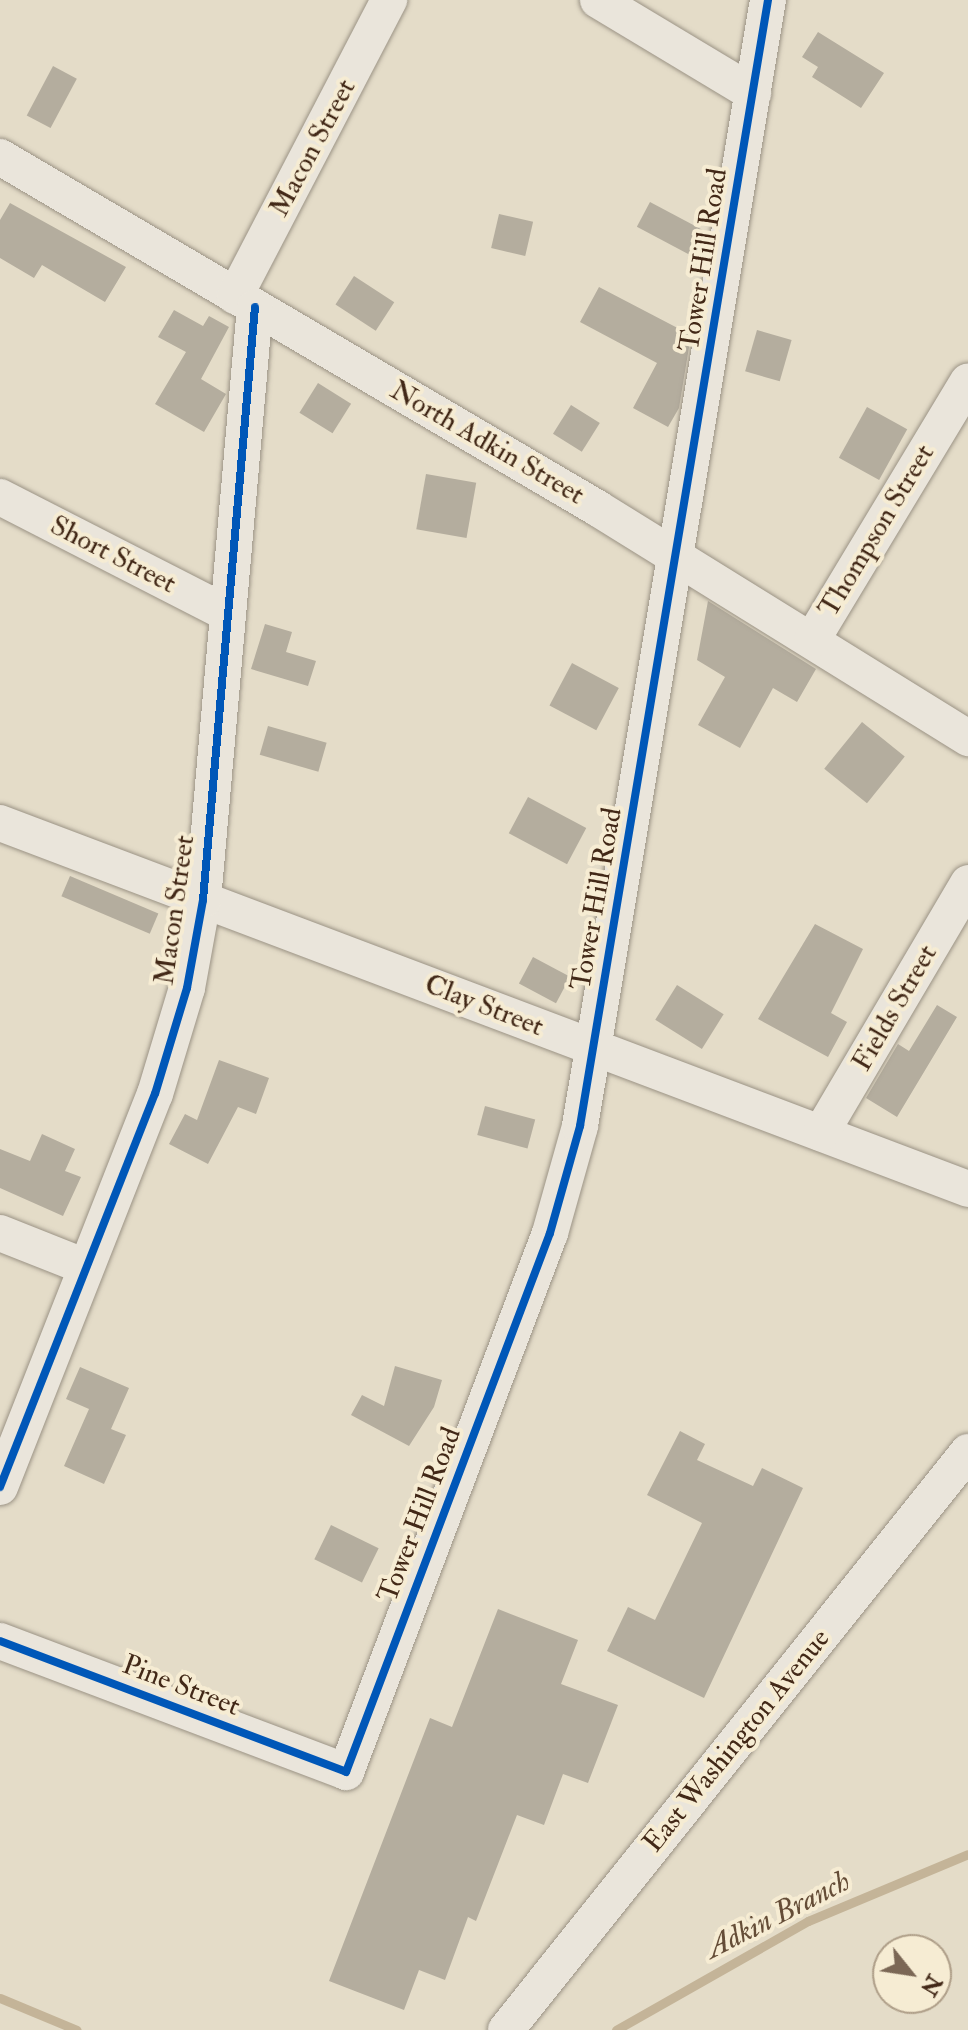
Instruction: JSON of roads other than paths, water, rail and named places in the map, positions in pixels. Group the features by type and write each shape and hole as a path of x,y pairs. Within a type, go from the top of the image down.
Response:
{"street":[{"name":"Macon Street","path":"0,1487 175,1038 203,900 227,613 245,302 389,0"},
{"path":"598,0 753,93"},
{"name":"Tower Hill Road","path":"346,1772 550,1233 594,1048 768,0"},
{"name":"North Adkin Street","path":"3,166 245,302 677,557 968,738"},
{"name":"Thompson Street","path":"812,640 968,381"},
{"name":"Short Street","path":"0,497 227,613"},
{"name":"Clay Street","path":"0,823 968,1189"},
{"name":"Fields Street","path":"821,1133 968,883"},
{"path":"0,1233 86,1267"},
{"name":"East Washington Avenue","path":"506,2030 968,1452"},
{"name":"Pine Street","path":"0,1641 346,1772"}],"waterway":[{"name":"Adkin Branch","path":"616,2030 808,1921 968,1854"},
{"name":"Adkin Branch","path":"0,1998 77,2030"}]}
